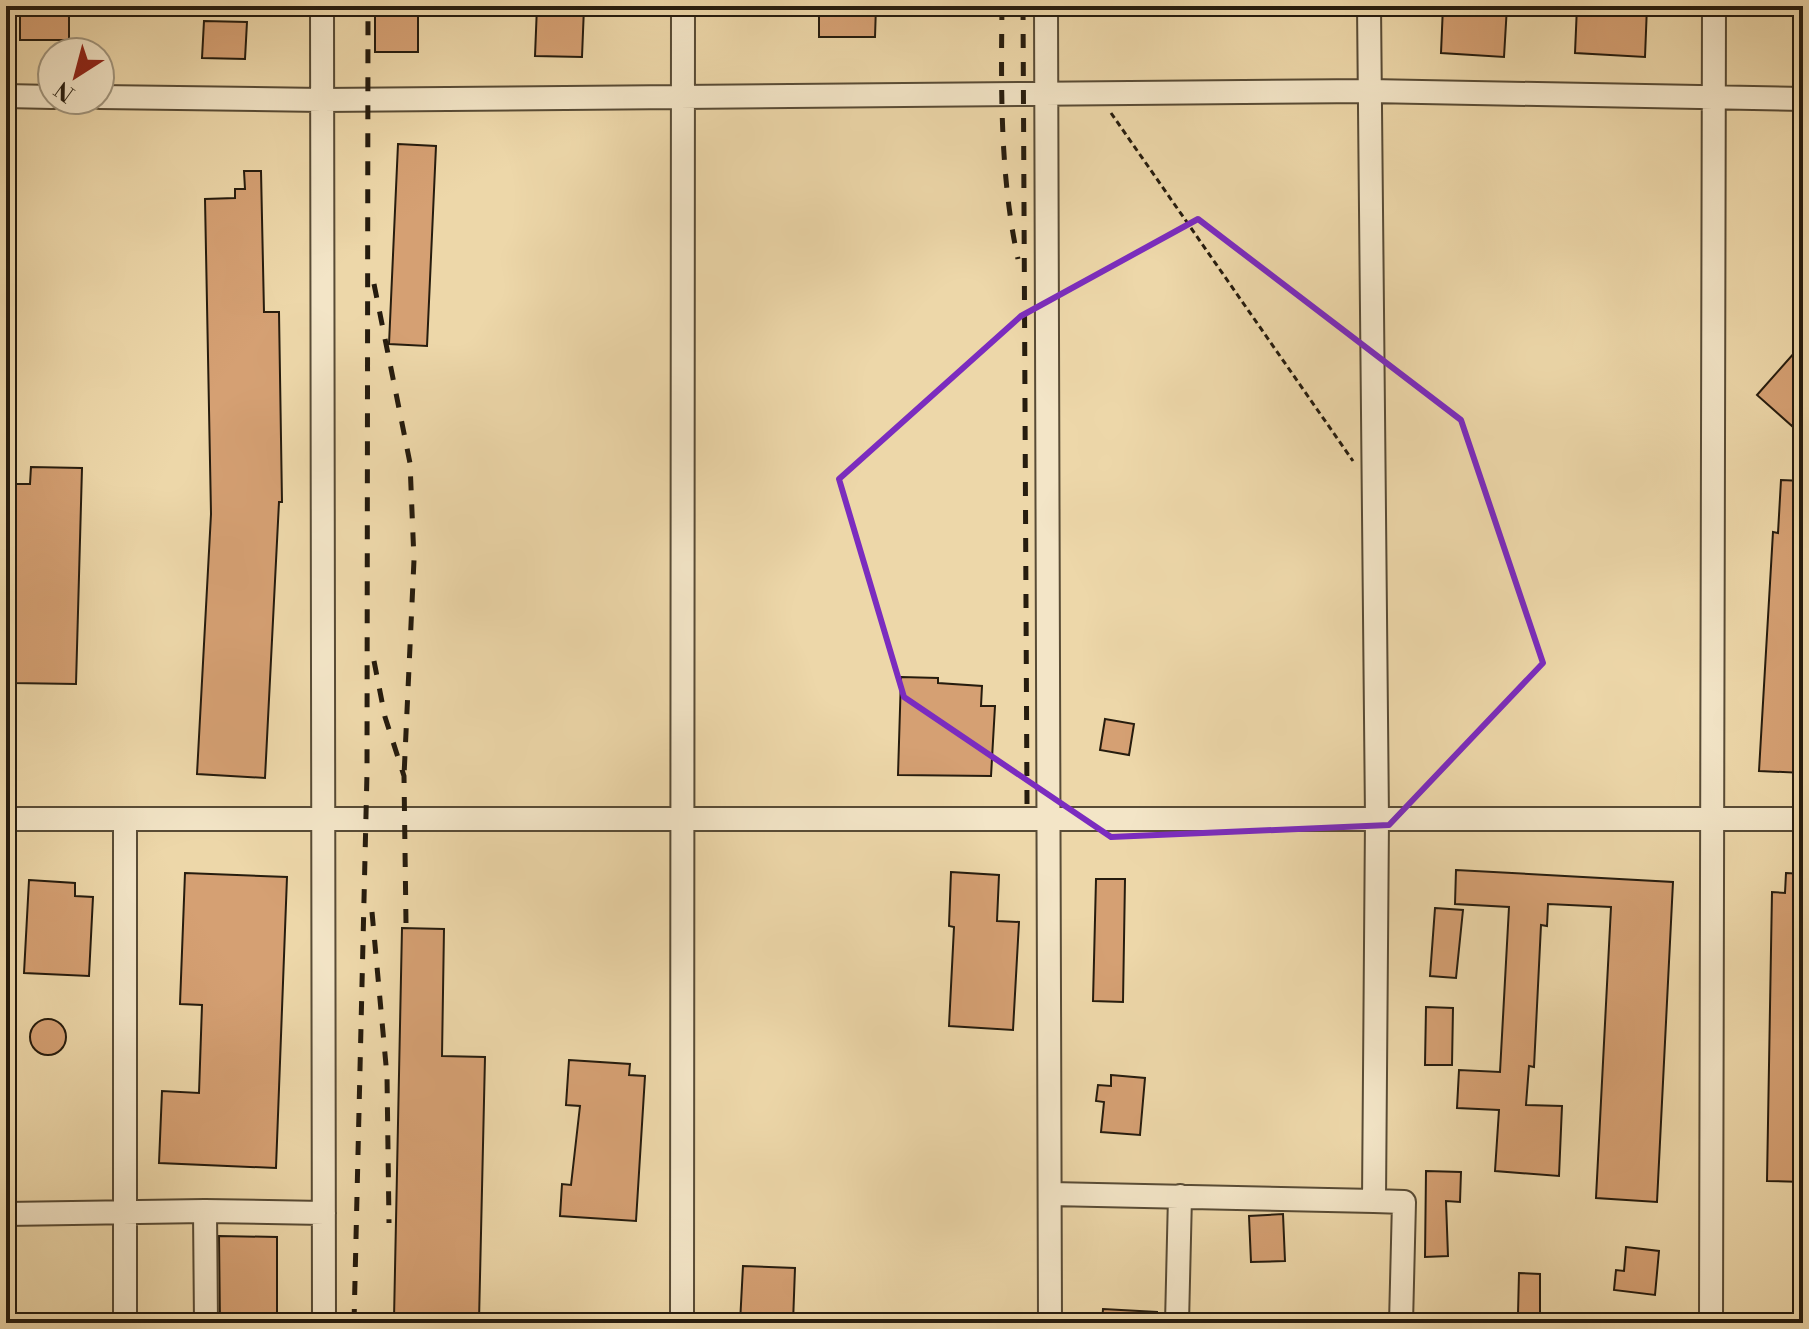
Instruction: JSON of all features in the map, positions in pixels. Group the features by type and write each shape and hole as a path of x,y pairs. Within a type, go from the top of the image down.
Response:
{"street":[{"path":"322,6 324,1323"},
{"path":"682,1323 683,6"},
{"path":"1046,6 1050,1323"},
{"path":"1369,6 1377,819 1374,1201"},
{"path":"1711,1323 1714,6"},
{"path":"116,97 322,100 1370,91 1715,100 1803,99"},
{"path":"6,96 36,97"},
{"path":"6,819 1803,819"},
{"path":"125,819 125,1323"},
{"path":"1051,1194 1404,1202 1401,1323"},
{"path":"1177,1323 1180,1196"},
{"path":"205,1211 206,1323"},
{"path":"6,1214 324,1213"}],"path":[{"path":"1098,93 1356,465"}],"highlighted area":[{"path":"1198,219 1461,420 1543,663 1389,825 1111,837 904,697 839,479 1021,316"}],"building":[{"path":"20,6 69,6 69,36 36,36 36,40 20,40"},
{"path":"375,6 418,6 418,52 375,52"},
{"path":"537,6 584,7 582,57 535,56"},
{"path":"819,6 876,6 875,37 819,37"},
{"path":"1443,6 1507,6 1504,57 1441,53"},
{"path":"1577,6 1647,6 1645,57 1575,53"},
{"path":"204,21 247,22 245,59 202,58"},
{"path":"398,144 436,146 427,346 389,344"},
{"path":"244,171 261,171 264,312 279,312 282,502 279,502 265,778 197,774 211,514 205,199 235,198 235,189 245,189"},
{"path":"1803,343 1803,414 1792,426 1757,395"},
{"path":"31,467 82,468 76,684 11,683 16,484 30,484"},
{"path":"1781,480 1803,481 1803,773 1759,771 1773,532 1778,533"},
{"path":"901,677 938,678 938,683 982,686 981,706 995,706 991,776 898,775"},
{"path":"1105,719 1134,724 1129,755 1100,750"},
{"path":"1456,870 1673,882 1657,1202 1596,1198 1611,907 1548,904 1547,926 1541,925 1534,1067 1529,1066 1526,1105 1562,1106 1559,1176 1495,1171 1499,1110 1457,1108 1459,1070 1500,1072 1509,907 1455,904"},
{"path":"951,872 999,875 997,921 1019,922 1013,1030 949,1026 954,927 949,926"},
{"path":"185,873 287,877 276,1168 159,1163 162,1091 199,1093 202,1005 180,1004"},
{"path":"1786,873 1803,874 1803,1182 1767,1181 1772,892 1785,893"},
{"path":"1096,879 1125,879 1123,1002 1093,1001"},
{"path":"29,880 75,883 75,896 93,897 89,976 24,973"},
{"path":"1435,908 1463,910 1456,978 1430,976"},
{"path":"402,928 444,929 442,1056 485,1057 479,1321 394,1319"},
{"path":"1426,1007 1453,1008 1452,1065 1425,1065"},
{"path":"48,1019 61,1024 66,1037 61,1050 48,1055 35,1050 30,1037 35,1024"},
{"path":"569,1060 630,1064 629,1075 645,1076 636,1221 560,1216 562,1184 571,1185 580,1106 566,1105"},
{"path":"1111,1075 1145,1078 1140,1135 1101,1132 1104,1102 1096,1101 1098,1085 1111,1086"},
{"path":"1426,1171 1461,1172 1460,1202 1446,1201 1448,1256 1425,1257"},
{"path":"1283,1214 1285,1261 1251,1262 1249,1216"},
{"path":"219,1236 277,1237 277,1323 220,1323"},
{"path":"1626,1247 1659,1251 1655,1295 1614,1290 1616,1270 1624,1271"},
{"path":"743,1266 795,1268 793,1323 740,1323"},
{"path":"1519,1273 1540,1274 1540,1314 1518,1314"},
{"path":"1103,1309 1157,1312 1157,1323 1102,1323"}],"railway":[{"path":"354,1323 367,773 368,6"},
{"path":"1002,6 1005,165 1018,259"},
{"path":"1023,6 1027,804"},
{"path":"1100,6 1100,17"},
{"path":"374,284 410,463 414,560 404,776"},
{"path":"6,323 11,413"},
{"path":"374,661 385,717 404,776 406,923"},
{"path":"372,912 387,1076 389,1223"}]}
